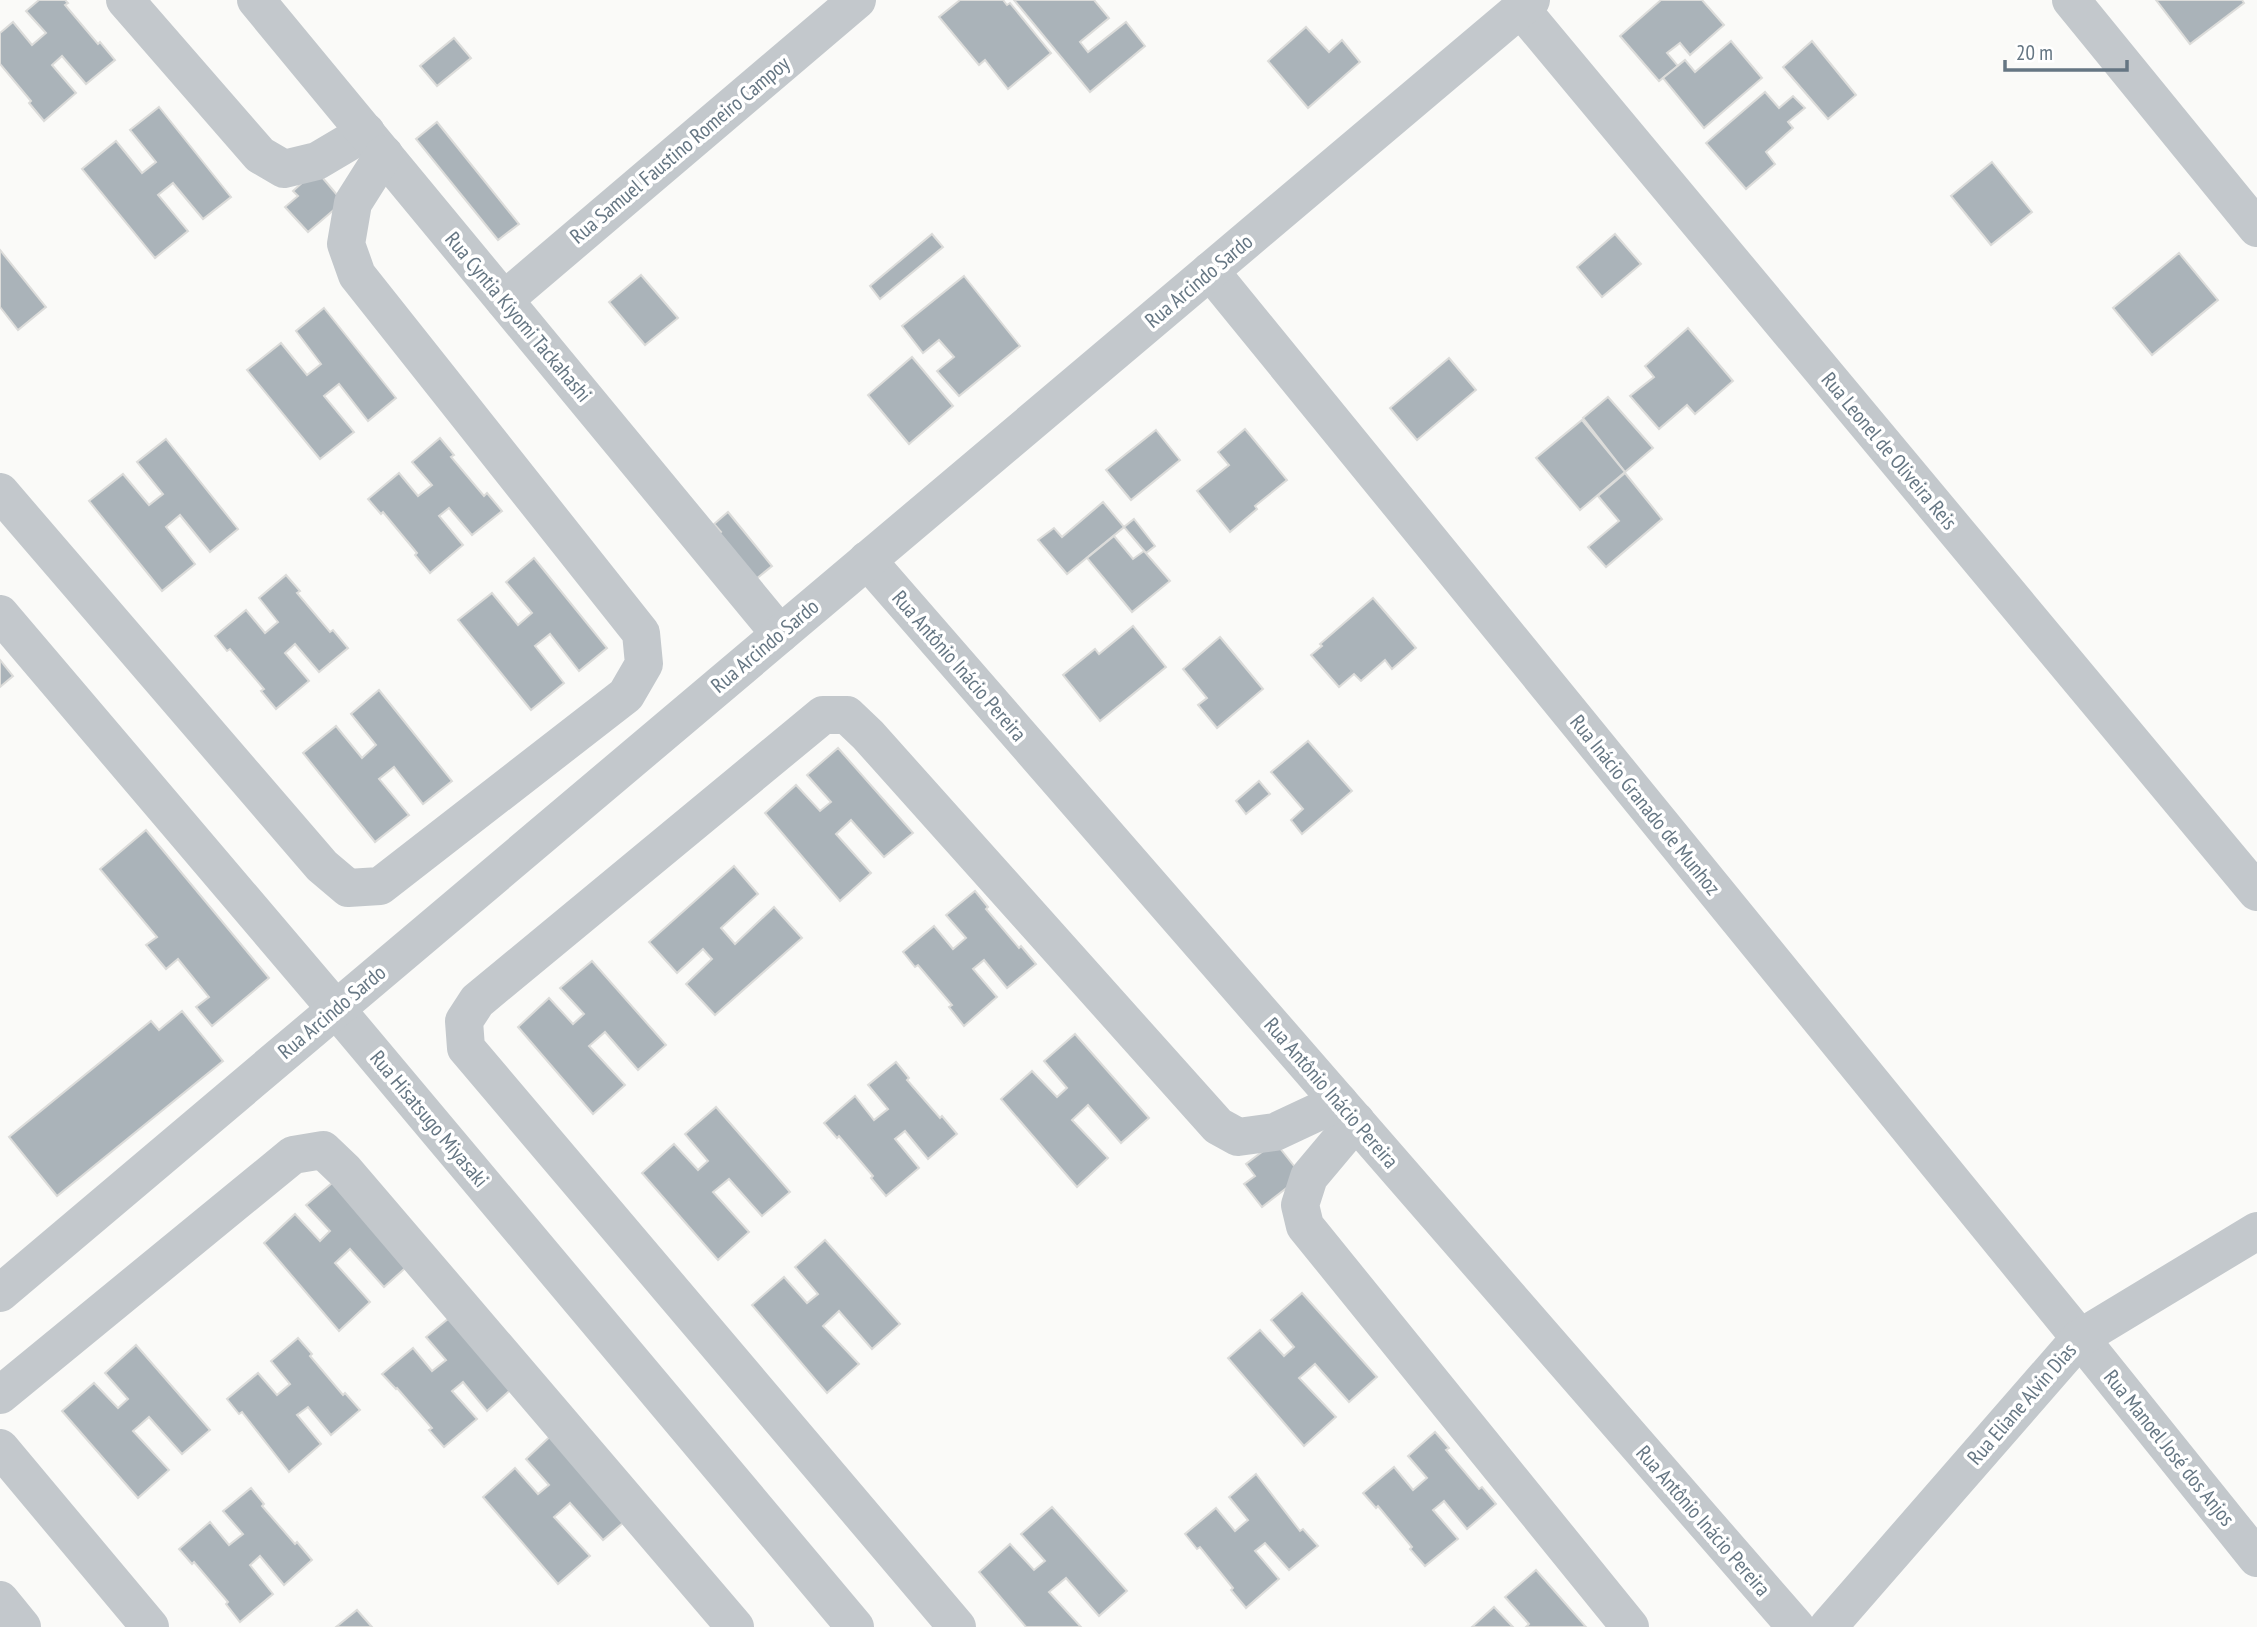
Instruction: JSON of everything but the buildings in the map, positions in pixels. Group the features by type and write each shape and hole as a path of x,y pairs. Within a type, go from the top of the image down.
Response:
{"street":[{"path":"125,0 260,155 284,169 375,143"},
{"name":"Rua Cyntia Kiyomi Tackahashi","path":"256,0 780,634"},
{"name":"Rua Samuel Faustino Romeiro Campoy","path":"504,300 857,0"},
{"path":"2071,0 2257,228"},
{"name":"Rua Arcindo Sardo","path":"0,1293 1526,5"},
{"name":"Rua Leonel de Oliveira Reis","path":"1526,5 2257,892"},
{"path":"0,492 322,866 348,888 380,886 626,695 644,664 641,633 357,275 346,244 353,203 375,143"},
{"name":"Rua Inácio Granado de Munhoz","path":"1210,271 2080,1338"},
{"name":"Rua Antônio Inácio Pereira","path":"867,560 1796,1627"},
{"name":"Rua Hisatsugo Miyasaki","path":"0,614 855,1627"},
{"path":"957,1627 466,1048 464,1021 477,1001 823,715 847,715 868,735 1218,1126 1238,1137 1275,1132 1347,1111"},
{"path":"1347,1111 1309,1177 1300,1205 1305,1226 1629,1627"},
{"path":"0,1395 293,1155 323,1150 354,1181 735,1627"},
{"name":"Rua Eliane Alvin Dias","path":"1828,1627 2080,1338 2257,1230"},
{"name":"Rua Manoel José dos Anjos","path":"2080,1338 2257,1558"},
{"path":"0,1448 150,1627"},
{"path":"0,1600 23,1627"}]}
